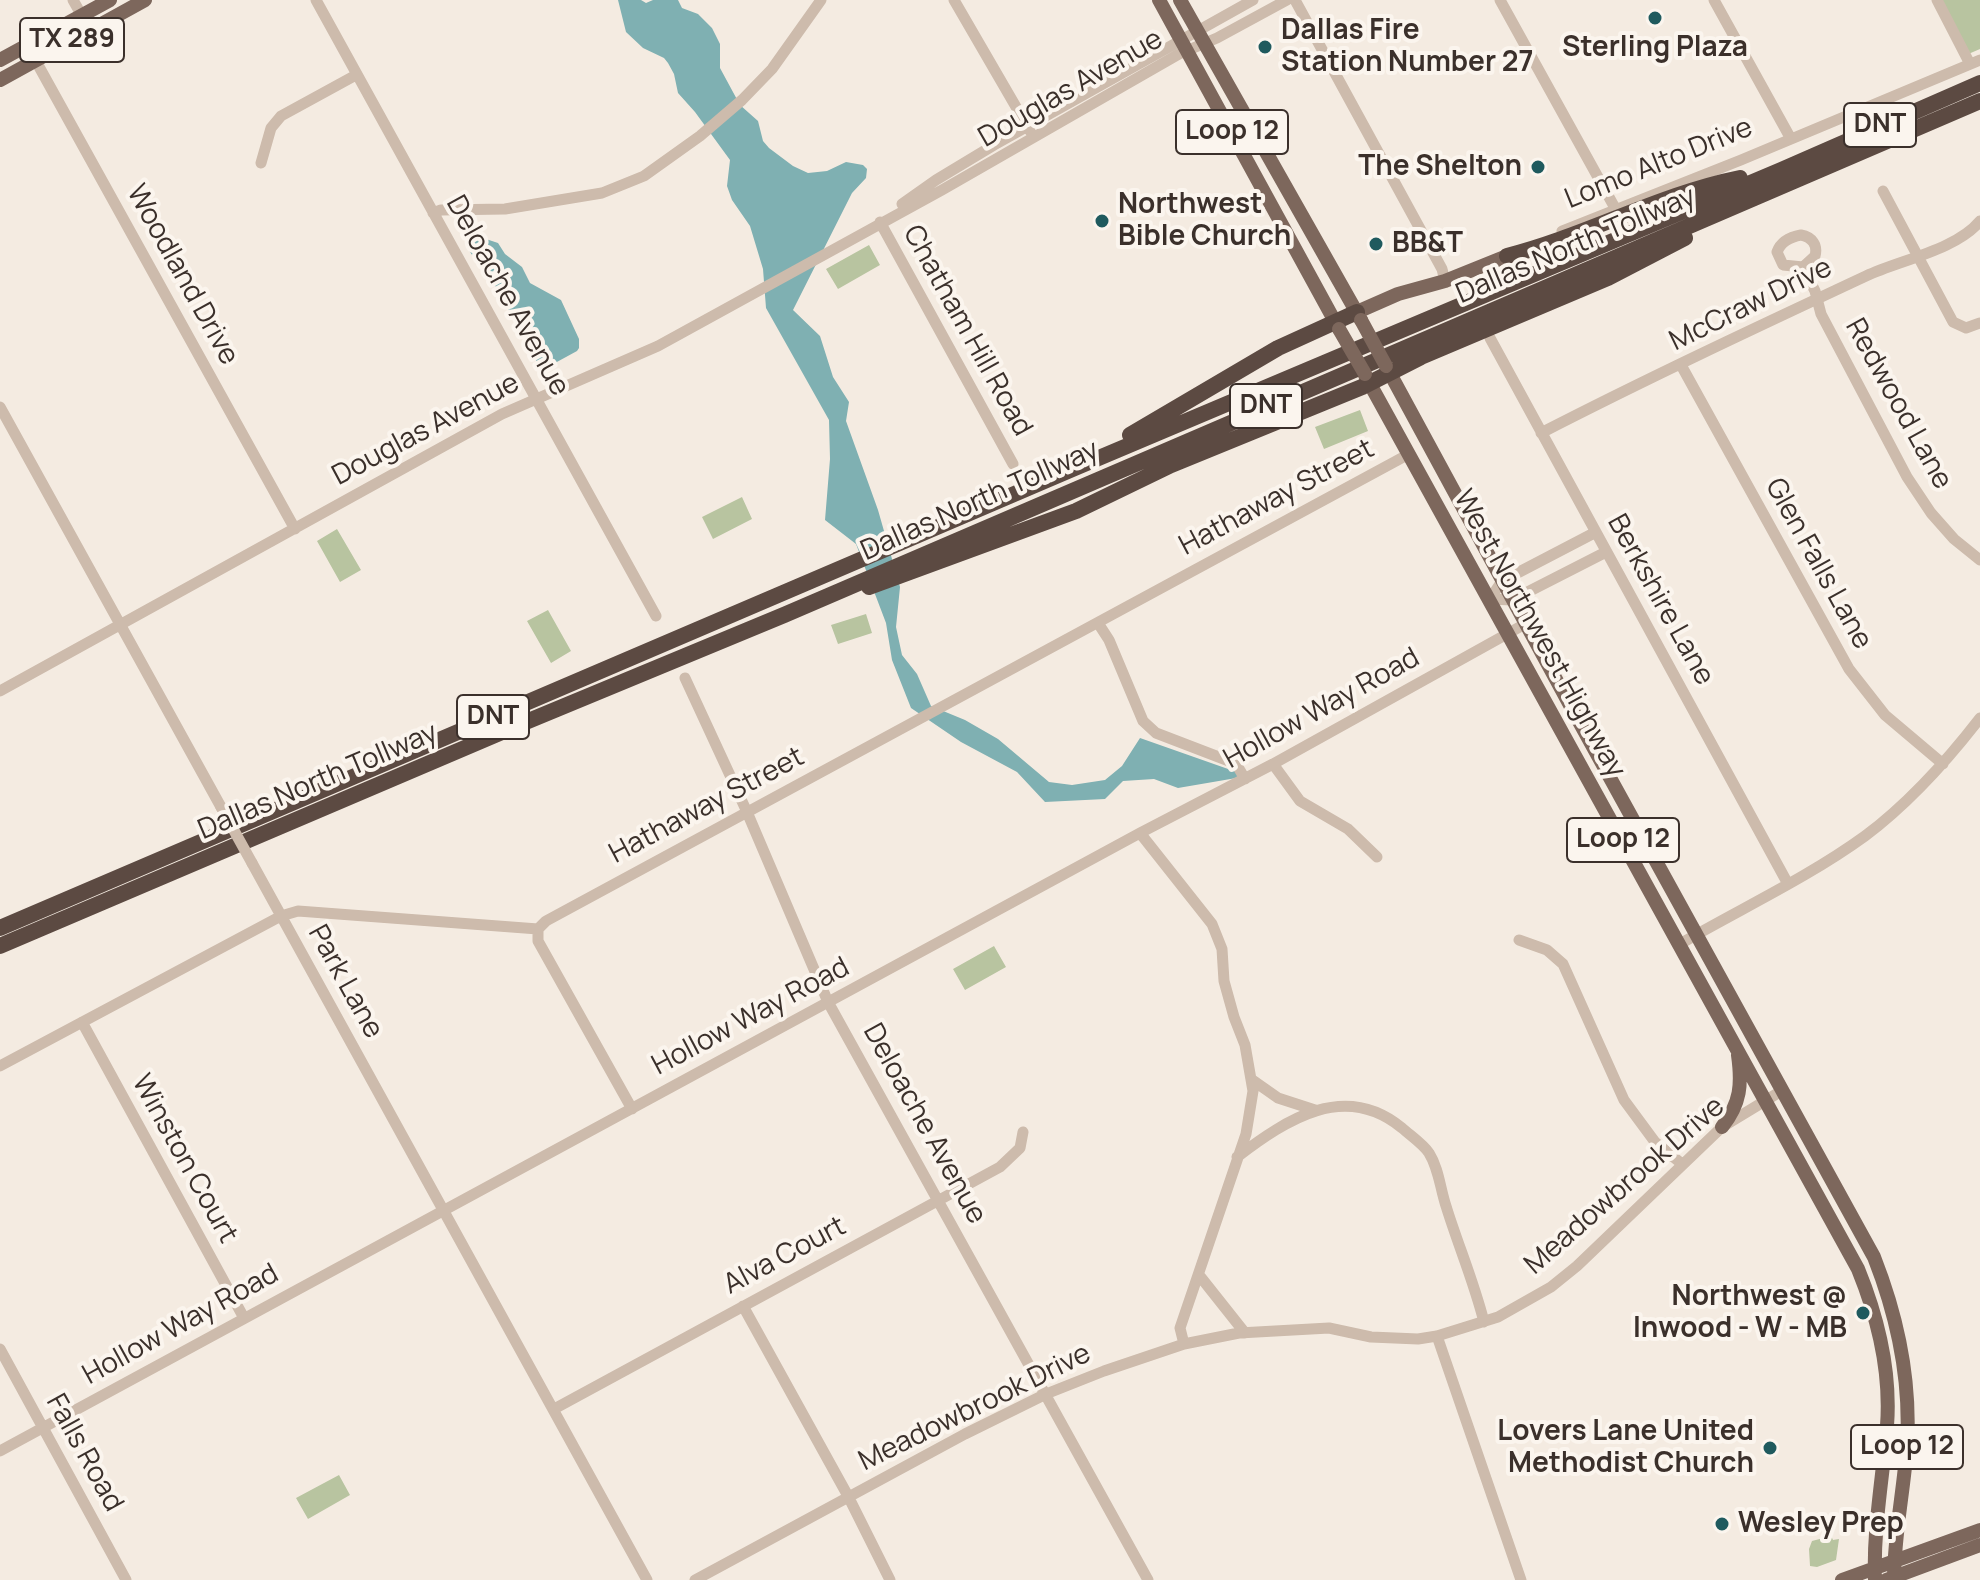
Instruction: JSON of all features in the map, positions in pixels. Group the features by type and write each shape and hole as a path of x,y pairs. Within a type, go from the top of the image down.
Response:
{"highway":[{"name":"Dallas North Tollway","path":"0,928 1980,83"},
{"name":"Dallas North Tollway","path":"0,946 784,615 1980,101"},
{"path":"1507,256 1548,246 1623,216 1731,180 1781,170"},
{"path":"784,615 892,580 1064,516 1388,369 1627,269 1749,201"},
{"path":"1075,468 1278,348 1359,316"}],"main road":[{"name":"TX 289","path":"0,60 110,0"},
{"name":"TX 289","path":"0,80 145,0"},
{"name":"West Northwest Highway","path":"1159,0 1852,1255 1878,1329 1885,1376 1887,1423 1876,1525 1886,1575"},
{"name":"West Northwest Highway","path":"1180,0 1359,316 1869,1247 1896,1322 1907,1389 1907,1447 1886,1575"},
{"path":"1206,84 1223,75"},
{"name":"Lomo Alto Drive","path":"1359,316 1398,294 1445,281 1507,256"},
{"path":"1345,292 1371,298 1398,294"},
{"path":"1722,1127 1733,1113 1741,1090 1737,1046"},
{"path":"1852,1255 1869,1247"},
{"path":"1886,1575 1980,1530"},
{"path":"1842,1580 1886,1575 1980,1545"}],"street":[{"path":"73,0 90,30"},
{"name":"Deloache Avenue","path":"316,0 656,616"},
{"path":"433,213 441,210 505,209 614,190 662,165 742,100 772,69 821,0"},
{"path":"954,0 1030,132"},
{"name":"Douglas Avenue","path":"0,691 536,397 658,346 1201,37 1253,0"},
{"name":"Douglas Avenue","path":"1201,37 1287,0"},
{"path":"1295,0 1442,269 1445,281"},
{"path":"1500,0 1615,208"},
{"path":"1714,0 1791,139"},
{"path":"1937,0 1975,62"},
{"name":"Woodland Drive","path":"27,45 295,529"},
{"name":"Lomo Alto Drive","path":"1507,256 1615,208 1975,62"},
{"path":"261,163 271,128 281,116 356,75"},
{"path":"1883,191 1953,322 1966,328 1980,323"},
{"name":"McCraw Drive","path":"1541,433 1817,300 1963,235 1980,221"},
{"name":"Chatham Hill Road","path":"880,222 1013,464"},
{"name":"Redwood Lane","path":"1803,267 1821,314 1907,477 1942,527 1980,560"},
{"name":"Berkshire Lane","path":"1490,338 1788,884"},
{"name":"Glen Falls Lane","path":"1681,365 1849,669 1885,715 1943,764"},
{"name":"Park Lane","path":"0,407 647,1580"},
{"name":"Hathaway Street","path":"538,929 546,921 1409,454"},
{"path":"1490,599 1502,581 1596,532"},
{"path":"1490,599 1512,600 1606,552"},
{"path":"1098,623 1109,640 1143,721 1156,733 1229,761 1238,767 1245,779"},
{"name":"Hollow Way Road","path":"0,1451 1140,833 1273,764 1525,624"},
{"name":"Deloache Avenue","path":"685,678 747,812 828,1002 1148,1580"},
{"path":"1680,944 1819,867 1867,835 1943,764 1980,718"},
{"path":"1273,764 1300,801 1348,829 1377,857"},
{"path":"1140,833 1212,924 1222,949 1224,981 1245,1045 1253,1091 1251,1118 1180,1328 1184,1344"},
{"path":"0,1066 281,916 298,911 538,929 538,941 632,1109"},
{"path":"1519,940 1547,950 1563,964 1624,1100 1655,1142 1682,1164"},
{"name":"Winston Court","path":"82,1022 244,1318"},
{"path":"1251,1079 1278,1098 1315,1110"},
{"name":"Meadowbrook Drive","path":"695,1580 965,1434 1046,1394 1184,1344 1245,1333 1329,1328 1371,1337 1418,1339 1484,1322 1528,1301 1568,1273 1722,1127 1783,1090"},
{"path":"1237,1157 1277,1128 1315,1110 1337,1105 1389,1117 1428,1151 1484,1322"},
{"name":"Alva Court","path":"554,1409 939,1201 1013,1157 1020,1148 1023,1132"},
{"path":"1199,1275 1245,1333"},
{"path":"743,1306 848,1496 890,1580"},
{"path":"1437,1336 1521,1580"},
{"name":"Falls Road","path":"0,1349 126,1580"}],"green space":[{"path":"1939,0 1980,0 1980,49 1966,55"},
{"path":"869,245 880,265 838,289 826,269"},
{"path":"1360,410 1368,431 1324,449 1315,427"},
{"path":"742,497 752,519 713,539 702,517"},
{"path":"337,529 361,570 340,582 317,541"},
{"path":"548,610 571,651 551,663 527,621"},
{"path":"866,614 872,633 838,644 831,625"},
{"path":"994,946 1006,967 965,990 953,969"},
{"path":"339,1475 350,1495 308,1519 296,1498"},
{"path":"1831,1536 1833,1540 1839,1539 1836,1560 1817,1567 1810,1566 1812,1541"}],"water":[{"path":"618,0 641,0 646,3 678,0 682,8 698,14 712,28 720,44 720,68 740,105 758,121 763,141 769,148 793,166 808,173 827,171 846,162 863,165 867,169 866,178 852,193 793,310 820,336 833,377 849,402 846,421 878,510 900,587 896,627 902,655 917,674 931,706 965,720 998,739 1049,782 1072,785 1105,780 1122,766 1140,738 1248,776 1178,788 1154,779 1123,781 1105,799 1045,802 1017,772 961,742 911,708 892,660 886,623 856,544 825,520 830,459 829,420 766,308 763,269 750,226 732,200 727,186 730,160 678,93 674,74 664,58 643,48 626,32"},
{"path":"480,237 498,243 505,254 522,267 530,283 561,300 579,339 577,351 544,369 537,362 492,280 468,249 467,244"}],"place":[{"name":"Sterling Plaza","path":"1655,18"},
{"name":"Dallas Fire Station Number 27","path":"1265,47"},
{"name":"The Shelton","path":"1538,167"},
{"name":"Northwest Bible Church","path":"1102,221"},
{"name":"BB&T","path":"1376,244"},
{"name":"Northwest @ Inwood - W - MB","path":"1863,1313"},
{"name":"Lovers Lane United Methodist Church","path":"1770,1448"},
{"name":"Wesley Prep","path":"1722,1524"}]}
